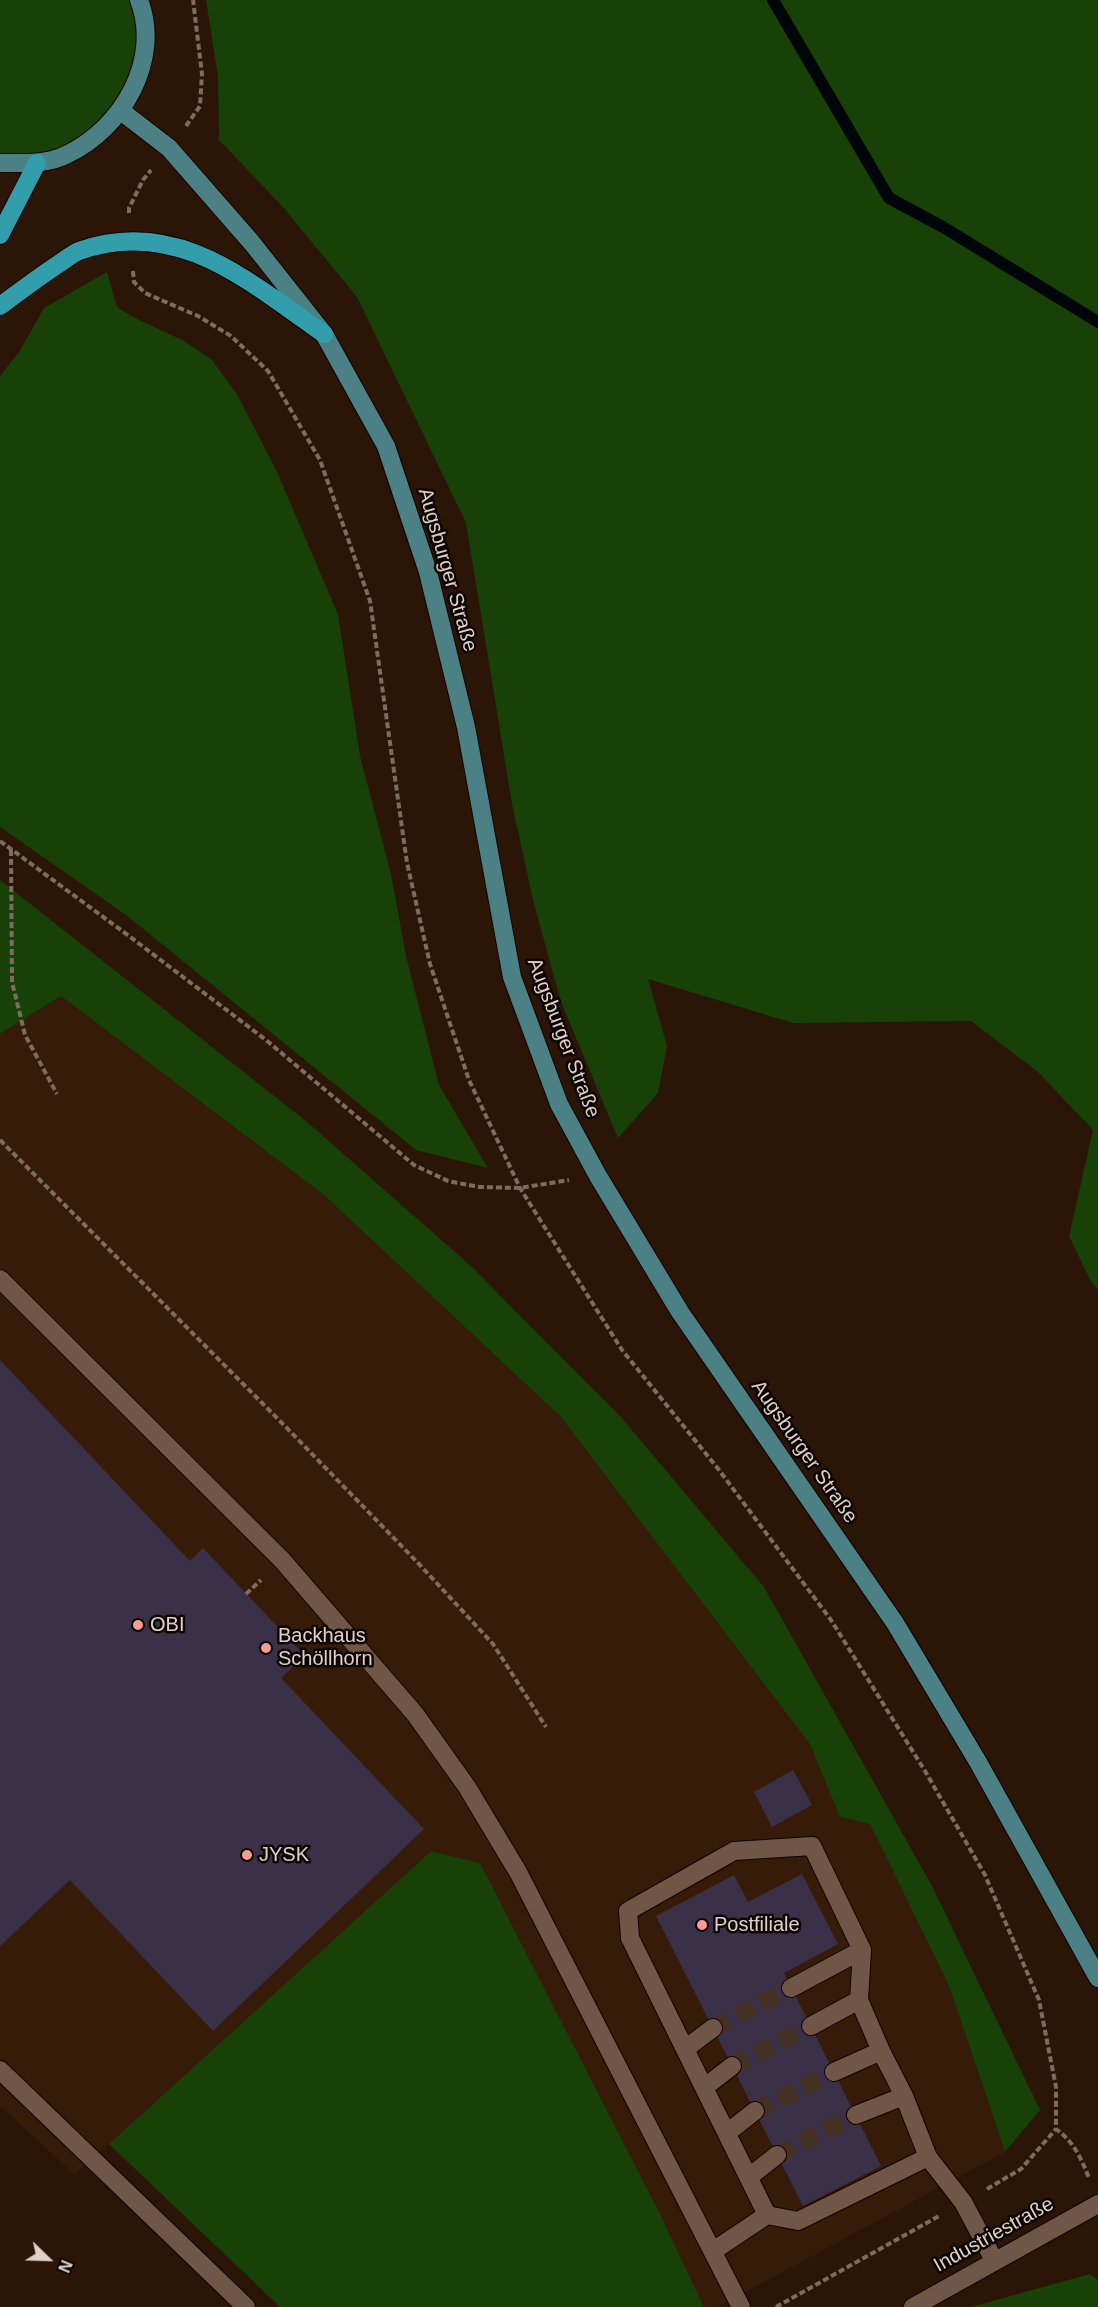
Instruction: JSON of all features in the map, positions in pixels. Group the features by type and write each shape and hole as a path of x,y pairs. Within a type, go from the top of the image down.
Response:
{"highway":[{"path":"0,235 37,163"},
{"path":"0,306 78,252 129,240 184,248 230,269 324,334"}],"main road":[{"path":"0,163 37,163 67,155 99,135 121,111 139,75 144,52 144,27 139,0"},
{"name":"Augsburger Straße","path":"121,111 169,148 252,243 324,334 386,446 428,572 466,727 512,977 559,1104 598,1176 680,1312 895,1623 978,1762 1098,1978"}],"street":[{"path":"0,1279 282,1560 415,1714 467,1787 518,1872 741,2307"},
{"path":"767,2215 630,1938 627,1911 734,1851 812,1846 862,1950 859,2000 881,2051 904,2096 928,2157 963,2202 994,2260"},
{"path":"791,1988 862,1950"},
{"path":"811,2026 859,2000"},
{"path":"685,2049 713,2028"},
{"path":"834,2072 881,2051"},
{"path":"705,2088 732,2066"},
{"path":"0,2070 246,2307"},
{"path":"856,2115 904,2096"},
{"path":"727,2133 755,2111"},
{"path":"749,2177 777,2155"},
{"path":"713,2251 767,2215 798,2221 928,2157"},
{"name":"Industriestraße","path":"913,2307 1098,2204"}],"path":[{"path":"0,841 266,1040 414,1165 447,1181 479,1187 520,1188 598,1176"},
{"path":"11,849 12,982 25,1035 57,1094"},
{"path":"0,1140 351,1493 494,1644 546,1727"},
{"path":"776,2307 1021,2169 1056,2129"}],"shaded area":[{"path":"61,996 324,1195 561,1417 811,1744 840,1817 870,1824 949,1986 1005,2152 718,2307 704,2307 659,2212 480,1863 431,1851 75,2175 0,2106 0,1034"}],"green space":[{"path":"0,0 139,0 144,27 121,111 67,155 0,163"},
{"path":"206,0 1098,0 1098,1290 1090,1280 1069,1236 1093,1130 1038,1072 971,1021 793,1023 648,979 667,1046 658,1093 618,1138 561,1002 534,904 512,804 466,523 357,297 283,207 219,140 218,76"},
{"path":"107,272 117,307 184,341 212,360 237,394 278,474 338,614 360,756 391,874 406,956 439,1085 488,1168 416,1150 126,915 0,827 0,376 19,352 44,308"},
{"path":"0,880 306,1121 471,1266 620,1416 764,1587 932,1886 1040,2110 1005,2152 949,1986 870,1824 840,1817 810,1744 561,1417 324,1195 61,996 0,1034"},
{"path":"431,1851 480,1863 659,2212 704,2307 280,2307 109,2144"},
{"path":"1090,2274 1098,2280 1098,2307 971,2307"}],"building":[{"path":"0,1360 190,1561 203,1548 305,1656 281,1678 424,1829 213,2031 70,1880 0,1946"},
{"path":"793,1770 812,1805 772,1827 754,1792"},
{"path":"802,1874 838,1944 784,1973 881,2166 803,2206 656,1916 734,1875 748,1902"}],"waterway":[{"path":"773,0 889,198 943,227 1098,322"}],"tunnel":[{"path":"713,2028 791,1988"},
{"path":"732,2066 811,2026"},
{"path":"755,2111 834,2072"},
{"path":"777,2155 856,2115"}],"place":[{"name":"OBI","path":"138,1625"},
{"name":"Backhaus Schöllhorn","path":"266,1648"},
{"name":"JYSK","path":"247,1855"},
{"name":"Postfiliale","path":"702,1925"}]}
